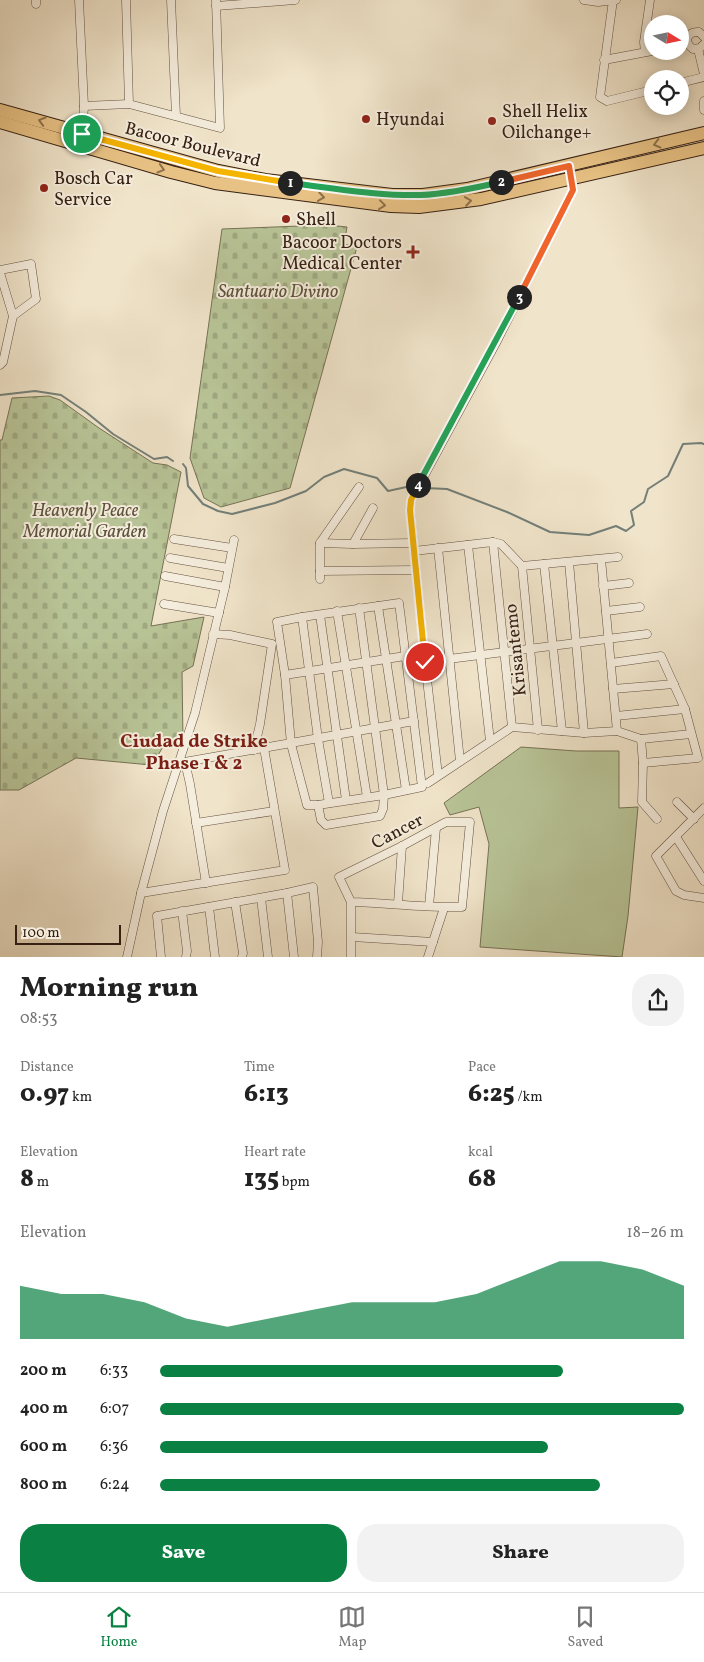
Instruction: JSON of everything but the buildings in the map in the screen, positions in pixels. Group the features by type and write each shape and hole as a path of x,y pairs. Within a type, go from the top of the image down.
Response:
{"main road":[{"name":"Bacoor Boulevard","path":"0,110 22,115 171,172 215,183 390,206 419,207 472,200 704,148"},
{"name":"Bacoor Boulevard","path":"0,122 218,171 271,181 392,195 422,195 467,189 704,133"}],"street":[{"path":"80,0 84,106 82,139"},
{"path":"126,0 129,104"},
{"path":"170,0 176,116"},
{"path":"84,106 129,104 220,128 216,3 295,0"},
{"path":"584,0 598,2 614,0 600,96 603,100 607,101 644,92"},
{"path":"648,15 650,0"},
{"path":"689,36 693,32 699,32 704,37"},
{"path":"689,80 704,76 701,46"},
{"path":"604,60 644,53"},
{"path":"704,102 704,110"},
{"path":"438,775 410,510 414,492 496,341 573,190 569,166"},
{"path":"0,365 3,362 13,316 0,272 31,264 36,299 13,316"},
{"path":"358,487 320,543 320,575 416,570"},
{"path":"353,544 373,508"},
{"path":"127,957 140,893 163,811 182,763 195,713 225,587 233,544 174,539"},
{"path":"320,543 438,548 493,542 501,544 522,566 618,557"},
{"path":"493,542 512,727"},
{"path":"468,545 490,741"},
{"path":"438,548 460,761"},
{"path":"170,558 228,568"},
{"path":"601,559 617,731"},
{"path":"569,562 584,733"},
{"path":"544,564 562,732"},
{"name":"Krisantemo","path":"522,566 538,730"},
{"path":"165,576 225,587"},
{"path":"603,586 629,583"},
{"path":"399,603 422,787 384,795 310,806 306,804 291,744 285,675 277,622 378,606 399,603"},
{"path":"164,604 219,613"},
{"path":"378,606 406,790"},
{"path":"318,805 321,820 326,825 380,816 383,809 384,795 360,608"},
{"path":"606,611 640,608"},
{"path":"337,611 367,797"},
{"path":"320,615 346,800"},
{"path":"302,617 318,739 329,804"},
{"path":"213,634 230,635 272,644 260,724 254,750"},
{"path":"425,662 648,634"},
{"path":"285,675 406,656"},
{"path":"611,663 661,656 685,709 698,758 643,763"},
{"path":"613,690 674,684"},
{"path":"616,716 685,709"},
{"path":"182,763 414,721"},
{"path":"428,783 512,727 584,733 617,731 641,739 691,734"},
{"path":"641,739 643,763 642,802 657,819"},
{"path":"140,893 285,870 264,748"},
{"path":"182,763 190,784 206,883"},
{"path":"677,802 694,819"},
{"path":"704,808 656,856 676,890 684,895 704,898"},
{"path":"196,823 274,810"},
{"name":"Cancer","path":"351,902 339,877 446,822 470,822 462,907 444,908"},
{"path":"429,906 436,828"},
{"path":"676,837 704,881"},
{"path":"398,904 402,846"},
{"path":"161,957 157,916 313,887 318,942 317,957"},
{"path":"287,893 294,957"},
{"path":"261,898 268,957"},
{"path":"235,902 244,956"},
{"path":"351,957 351,902 444,908 428,957"},
{"path":"209,907 215,957"},
{"path":"182,912 187,951 186,957"},
{"path":"352,937 433,942"}],"green space":[{"name":"Santuario Divino","path":"327,225 347,227 344,244 357,247 290,488 221,507 204,498 190,458 222,229"},
{"name":"Heavenly Peace Memorial Garden","path":"49,396 60,400 153,463 167,465 181,472 151,626 204,617 193,666 182,672 183,741 180,745 168,738 157,757 151,761 151,765 76,758 19,790 0,790 0,440 2,440 12,398"},
{"path":"521,747 576,751 619,751 619,808 638,807 628,916 622,957 480,947 489,844 479,807 450,815 444,803"}],"waterway":[{"path":"0,395 35,391 61,395 113,434 154,459 167,457 173,461"},
{"path":"425,488 447,489 507,512 550,532 589,535 616,526 626,531 634,525 631,511 644,502 648,489 668,476 683,444 704,444"},
{"path":"183,464 186,468 188,486 203,504 218,511 232,514 275,503 306,491 324,477 344,469 377,478 388,491 411,486"}],"place":[{"name":"Hyundai","path":"366,119"},
{"name":"Shell Helix Oilchange+","path":"492,121"},
{"name":"Bosch Car Service","path":"44,188"},
{"name":"Shell","path":"286,219"},
{"name":"Bacoor Doctors Medical Center","path":"413,252"}],"district":[{"name":"Ciudad de Strike Phase 1 & 2","path":"194,751"}],"route":[{"path":"82,134 218,171 277,181 392,195 422,195 480,187 569,166 573,190 496,341 411,500 410,510 425,662"}]}
